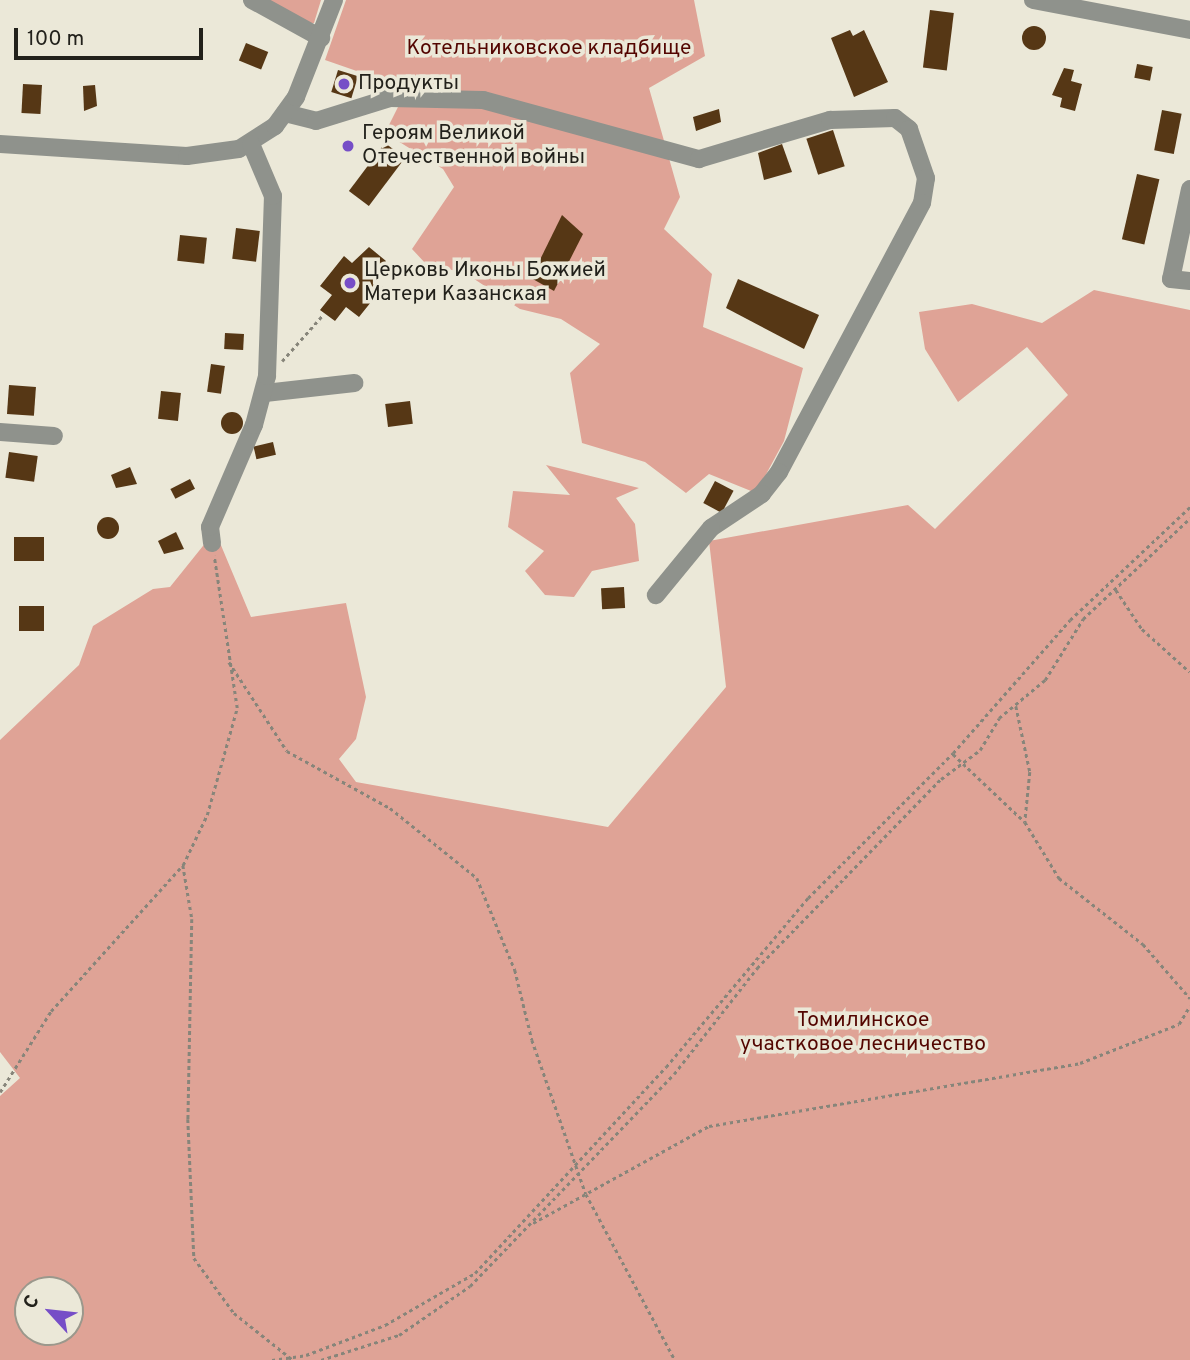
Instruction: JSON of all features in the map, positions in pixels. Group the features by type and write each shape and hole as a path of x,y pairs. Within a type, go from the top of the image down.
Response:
{"street":[{"path":"251,0 321,38"},
{"path":"0,144 187,156 251,144 285,113 321,38 334,0"},
{"path":"1033,0 1190,30"},
{"path":"285,113 316,121 390,98 483,100 699,159 830,120 895,118 909,129 926,178 922,203 779,472 762,494 711,528 656,595"},
{"path":"212,543 210,527 266,384 273,196 251,144"},
{"path":"1190,189 1171,279 1190,281"},
{"path":"266,384 354,383"},
{"path":"0,432 54,436"}],"path":[{"path":"266,384 323,316"},
{"path":"272,1360 291,1359 385,1325 475,1273 575,1162 666,1068 755,955 953,753 1070,620 1190,507"},
{"path":"321,1360 399,1335 471,1286 674,1074 757,968 941,779 963,766 1016,706 1045,680 1070,634 1190,518"},
{"path":"0,1093 51,1011 183,865 207,814 237,708 212,543"},
{"path":"1116,589 1142,629 1190,673"},
{"path":"229,662 287,751 390,808 477,878 515,970 586,1194 675,1360"},
{"path":"1016,706 1030,772 1025,822"},
{"path":"953,753 963,766 1025,822 1059,878 1143,944 1190,998"},
{"path":"183,865 192,919 188,1131 194,1258 234,1313 291,1359"},
{"path":"530,1225 709,1126 1080,1063 1179,1024 1190,1006"}],"green space":[{"path":"257,0 321,0 314,23 302,24"},
{"name":"Котельниковское кладбище","path":"346,0 694,0 705,56 649,88 680,197 664,229 712,274 703,327 803,368 784,441 756,493 709,474 686,493 645,462 582,443 570,373 600,344 561,319 520,309 465,273 426,264 412,249 454,187 443,169 385,133 401,101 397,85 325,60"},
{"name":"Томилинское участковое лесничество","path":"1094,290 1190,310 1190,1360 0,1360 0,1096 20,1078 0,1052 0,740 79,665 93,626 153,589 170,587 215,531 251,617 346,603 366,697 356,739 339,759 356,782 608,827 726,687 709,541 908,505 935,529 1068,395 1027,347 958,402 925,349 919,312 972,304 1042,323"},
{"path":"546,465 639,488 616,498 635,524 639,561 592,571 574,597 545,595 525,571 544,551 508,527 513,491 570,495"}],"building":[{"path":"930,10 954,13 947,70 923,68"},
{"path":"1034,26 1043,29 1046,38 1043,47 1034,50 1025,47 1022,38 1025,29"},
{"path":"850,30 853,36 864,30 888,82 854,97 831,38"},
{"path":"246,43 268,52 261,70 239,61"},
{"path":"1137,64 1153,67 1150,81 1134,78"},
{"path":"1064,68 1074,70 1071,81 1082,84 1075,111 1060,107 1062,98 1052,95"},
{"path":"338,70 358,76 351,98 331,92"},
{"path":"23,84 42,85 40,114 21,113"},
{"path":"95,85 97,106 84,111 83,86"},
{"path":"719,109 721,122 696,131 693,117"},
{"path":"1162,110 1182,114 1174,154 1154,150"},
{"path":"833,130 845,166 818,175 806,139"},
{"path":"385,143 405,158 369,206 349,191"},
{"path":"782,144 792,172 764,180 758,153"},
{"path":"1137,174 1159,179 1144,244 1122,239"},
{"path":"562,215 583,234 554,291 531,278"},
{"path":"236,228 260,231 256,262 232,259"},
{"path":"180,235 207,238 204,264 177,261"},
{"name":"Церковь Иконы Божией Матери Казанская","path":"369,247 386,261 375,281 383,287 359,317 346,307 335,321 320,310 332,295 320,286 344,256 352,263"},
{"path":"738,279 819,315 804,349 726,308"},
{"path":"225,333 244,334 243,350 224,349"},
{"path":"211,364 225,366 221,394 207,392"},
{"path":"9,385 36,387 34,416 7,414"},
{"path":"161,391 181,393 178,421 158,419"},
{"path":"410,401 413,424 388,427 385,404"},
{"path":"232,412 242,419 243,423 236,433 232,434 222,427 221,423 228,413"},
{"path":"273,442 276,455 256,459 254,446"},
{"path":"9,452 38,456 34,482 5,478"},
{"path":"130,467 137,484 116,488 111,475"},
{"path":"190,479 195,489 175,499 170,489"},
{"path":"715,481 734,491 722,513 703,503"},
{"path":"108,517 116,520 119,528 116,536 108,539 100,536 97,528 100,520"},
{"path":"176,532 184,549 164,554 158,541"},
{"path":"14,537 44,537 44,561 14,561"},
{"path":"624,587 625,608 602,609 601,588"},
{"path":"19,606 44,606 44,631 19,631"}],"place":[{"name":"Продукты","path":"344,84"},
{"name":"Героям Великой Отечественной войны","path":"348,146"},
{"name":"Церковь Иконы Божией Матери Казанская","path":"350,283"}]}
